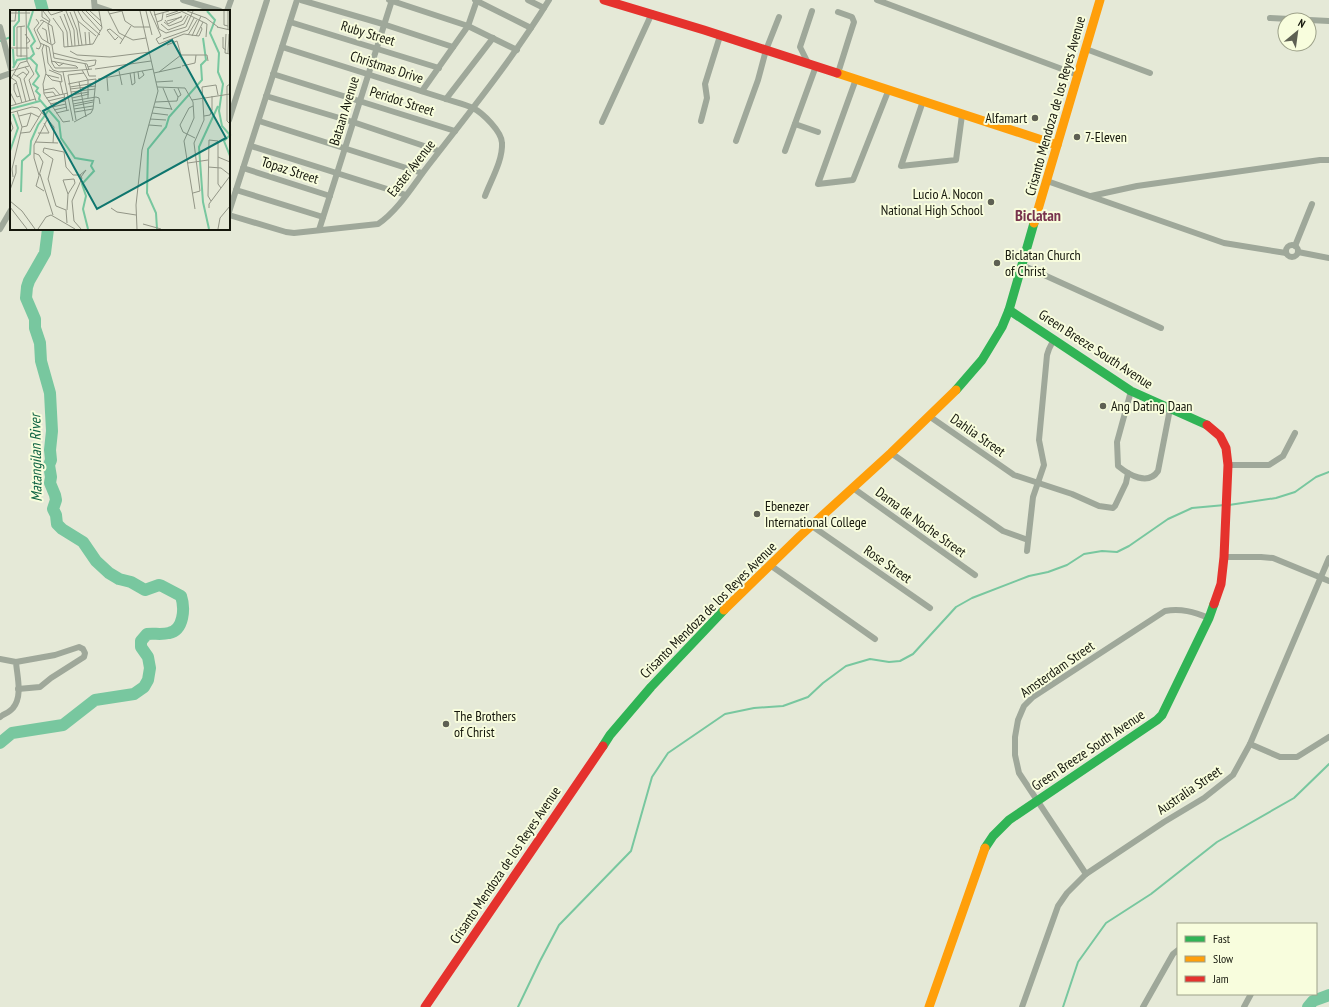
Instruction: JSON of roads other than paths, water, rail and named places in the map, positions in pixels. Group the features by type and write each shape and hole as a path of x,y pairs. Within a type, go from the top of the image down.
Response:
{"street":[{"path":"183,0 217,10"},
{"path":"227,10 231,0"},
{"path":"230,111 268,0"},
{"path":"230,210 297,0"},
{"path":"301,0 383,24 453,48"},
{"path":"390,0 468,26 516,50"},
{"name":"Bataan Avenue","path":"319,230 390,0"},
{"path":"422,91 468,26 476,0 531,28"},
{"path":"528,0 544,8"},
{"name":"Easter Avenue","path":"230,213 286,232 294,233 378,224 384,220 406,196 422,173 473,108 516,50 549,0"},
{"path":"604,0 652,13 720,36 856,78 962,115 1057,145"},
{"path":"876,0 1078,75"},
{"name":"Crisanto Mendoza de los Reyes Avenue","path":"425,1007 610,735 650,687 681,654 770,566 891,453 961,385 982,360 1002,327 1009,310 1100,0"},
{"path":"95,6 107,10"},
{"path":"785,151 795,124 812,65 800,47 812,11"},
{"path":"838,12 852,17 854,22 838,73"},
{"path":"602,122 652,13"},
{"path":"736,141 758,80 766,50 779,17"},
{"path":"1270,18 1329,21"},
{"name":"Ruby Street","path":"290,22 439,68"},
{"path":"1,29 10,65"},
{"path":"701,121 707,98 705,84 720,36"},
{"path":"446,99 493,38"},
{"name":"Christmas Drive","path":"282,47 368,73 473,108 501,135 501,154 485,196"},
{"path":"1086,49 1150,73"},
{"path":"0,77 10,72"},
{"name":"Peridot Street","path":"273,74 455,131"},
{"path":"856,78 818,184 853,180 889,90"},
{"path":"266,96 353,122 439,151"},
{"path":"923,101 901,166 956,160 962,115"},
{"path":"259,121 422,173"},
{"path":"795,124 818,132"},
{"path":"250,146 406,196"},
{"path":"1090,196 1138,186 1320,160 1329,160"},
{"name":"Topaz Street","path":"243,168 330,196"},
{"path":"1047,182 1224,243 1286,253 1290,257 1297,255 1297,249 1312,204"},
{"path":"236,190 323,217"},
{"path":"0,228 10,212"},
{"path":"1286,253 1289,246 1329,258"},
{"path":"1022,265 1160,328"},
{"name":"Green Breeze South Avenue","path":"929,1007 986,846 1000,828 1009,820 1157,720 1166,709 1208,618 1221,584 1224,557 1228,465 1226,448 1220,436 1208,425 1131,391 1009,310"},
{"path":"1027,551 1033,497 1044,464 1039,440 1047,356 1054,339"},
{"path":"1131,391 1117,442 1118,466 1128,473 1144,479 1152,478 1158,471 1170,409"},
{"name":"Dahlia Street","path":"929,416 1014,475 1072,494 1099,506 1113,508 1126,483 1128,473"},
{"path":"1228,465 1268,465 1283,456 1295,433"},
{"path":"891,453 1003,532 1028,540"},
{"name":"Dama de Noche Street","path":"853,488 974,575"},
{"name":"Rose Street","path":"812,526 930,608"},
{"path":"1224,557 1273,558 1329,581"},
{"name":"Australia Street","path":"1022,1007 1058,906 1067,893 1086,874 1164,822 1204,798 1233,775 1250,744 1329,558"},
{"path":"770,566 875,639"},
{"name":"Amsterdam Street","path":"1086,874 1019,773 1015,755 1015,737 1024,706 1033,697 1165,611 1174,609 1185,610 1208,618"},
{"path":"0,660 16,662 40,659 79,647 83,649 85,653 84,657 51,678 40,687 18,689"},
{"path":"0,717 13,709 18,698 16,662"},
{"path":"1250,744 1280,757 1297,757 1329,737"},
{"path":"1143,1007 1173,954 1177,951"},
{"path":"1244,1007 1250,995"}],"waterway":[{"name":"Matangilan River","path":"40,0 43,10"},
{"path":"0,41 10,37"},
{"name":"Matangilan River","path":"0,743 12,733 63,725 95,700 134,694 144,687 148,680 150,668 148,657 141,647 141,641 147,634 166,634 174,631 178,628 183,612 181,596 159,585 145,590 131,582 119,579 109,573 96,561 83,542 62,529 57,524 56,515 53,509 56,500 50,483 51,477 49,465 51,460 50,450 52,431 50,393 41,361 40,343 35,328 35,319 26,298 29,281 45,253 48,230"},
{"path":"1229,505 1276,498 1295,492 1316,477 1329,472"},
{"path":"518,1007 559,925 631,851 652,777 668,753 725,714 754,708 783,706 808,697 823,683 846,666 870,659 889,662 900,661 913,654 956,607 972,598 1029,576 1048,572 1067,565 1084,554 1102,551 1117,552 1129,546 1168,519 1192,508 1225,505"},
{"path":"1063,1007 1078,962 1106,923 1151,894 1217,842 1294,798 1329,764"},
{"path":"1308,1007 1313,1001 1329,995"}],"place":[{"name":"Alfamart","path":"1035,118"},
{"name":"7-Eleven","path":"1077,137"},
{"name":"Lucio A. Nocon National High School","path":"991,202"},
{"name":"Biclatan Church of Christ","path":"997,263"},
{"name":"Ang Dating Daan","path":"1103,406"},
{"name":"Ebenezer International College","path":"757,514"},
{"name":"The Brothers of Christ","path":"446,724"}],"district":[{"name":"Biclatan","path":"1038,215"}]}
